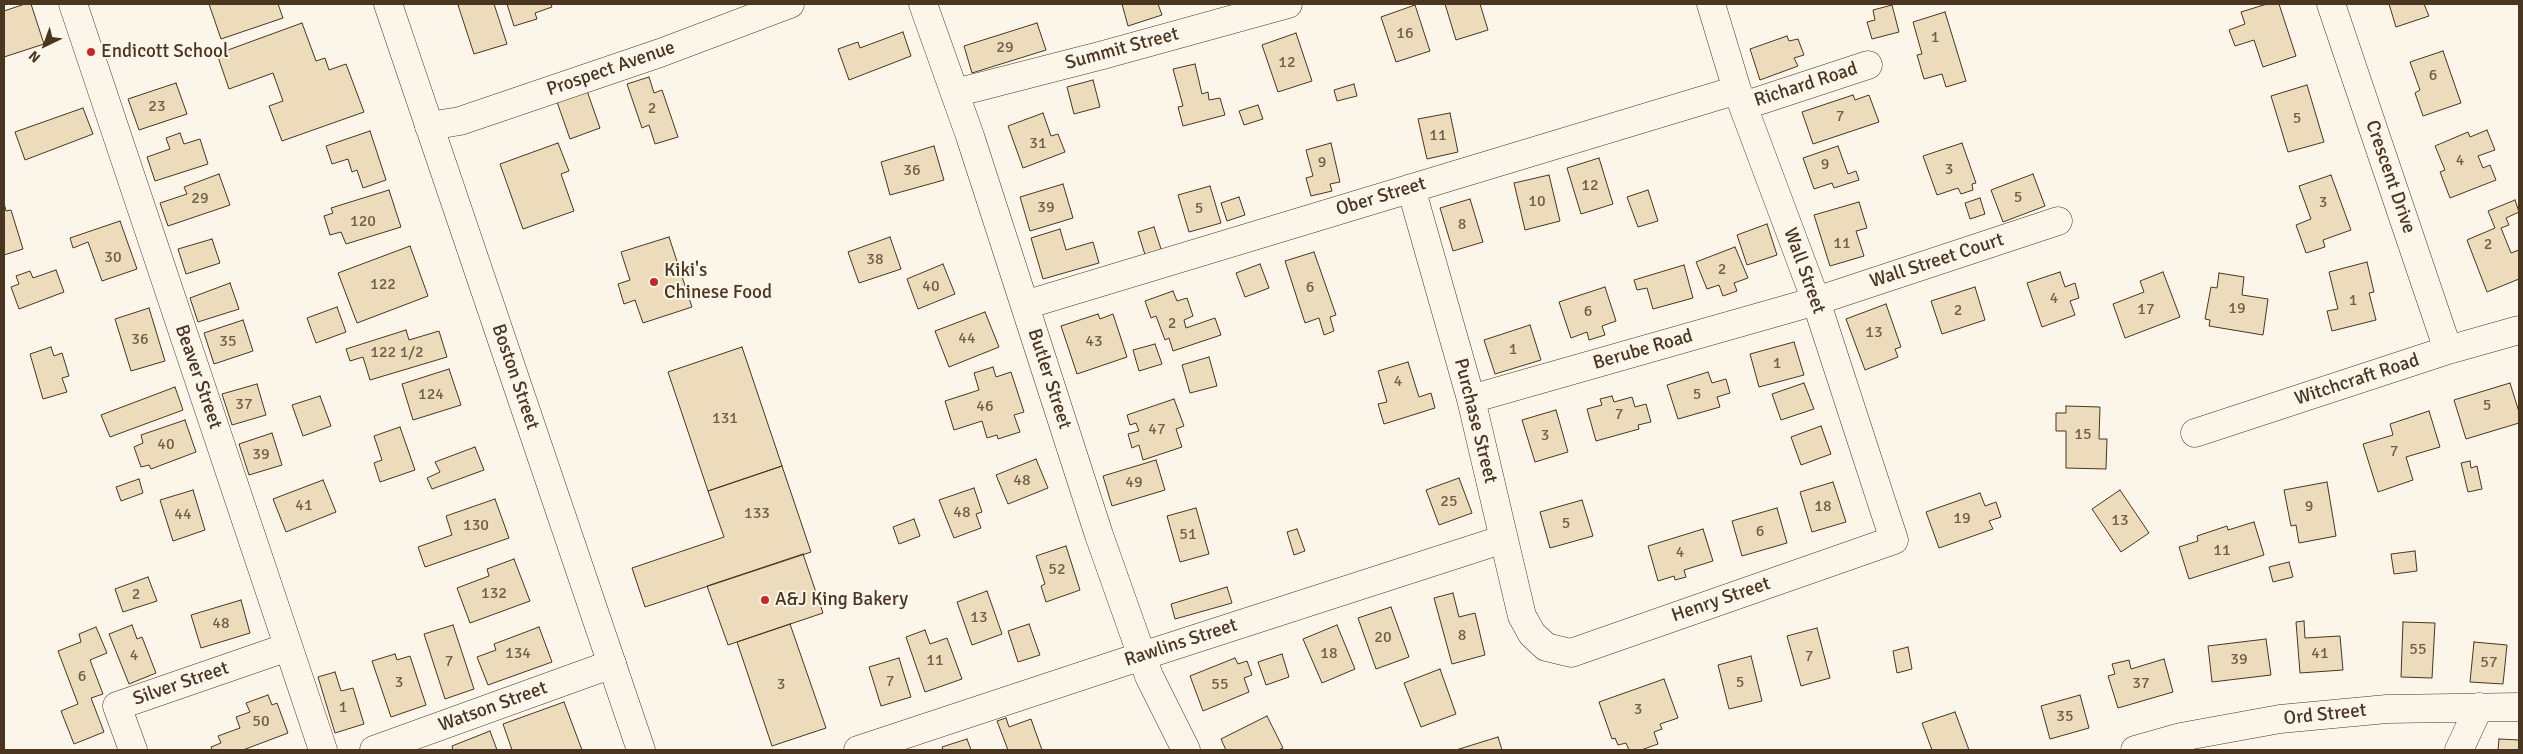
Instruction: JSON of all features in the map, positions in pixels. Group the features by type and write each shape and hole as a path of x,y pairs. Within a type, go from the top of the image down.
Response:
{"street":[{"name":"Beaver Street","path":"73,4 324,750"},
{"name":"Boston Street","path":"388,4 641,750"},
{"name":"Prospect Avenue","path":"429,126 460,121 660,53 790,4"},
{"name":"Butler Street","path":"924,4 1025,306 1098,535 1149,676 1186,750"},
{"name":"Summit Street","path":"955,93 1103,55 1288,4"},
{"name":"Wall Street","path":"1712,4 1740,98 1816,301 1894,540"},
{"name":"Crescent Drive","path":"2331,4 2448,350"},
{"name":"Richard Road","path":"1740,98 1868,65"},
{"name":"Ober Street","path":"1025,306 1411,188 1740,98"},
{"name":"Purchase Street","path":"1411,188 1471,398 1522,616 1532,634 1548,648"},
{"name":"Wall Street Court","path":"1816,301 2058,221"},
{"name":"Berube Road","path":"1471,398 1816,301"},
{"name":"Witchcraft Road","path":"2195,433 2448,350 2519,330"},
{"name":"Rawlins Street","path":"858,750 1504,539"},
{"name":"Henry Street","path":"1548,648 1571,654 1894,540"},
{"name":"Silver Street","path":"133,750 117,706 288,647"},
{"name":"Watson Street","path":"374,750 612,664"},
{"path":"2459,750 2479,707"},
{"name":"Ord Street","path":"2135,750 2180,744 2280,719 2387,709 2519,707"}],"building":[{"path":"25,4 31,4 44,44 4,57 4,11"},
{"path":"209,4 278,4 283,18 221,39"},
{"path":"494,4 507,44 474,54 458,5"},
{"path":"507,4 551,4 552,7 535,13 537,19 514,26"},
{"path":"1122,4 1158,4 1162,15 1128,26"},
{"path":"1445,4 1480,4 1488,30 1456,40"},
{"path":"2267,4 2279,4 2296,56 2263,67 2254,40 2235,46 2229,30 2245,24 2241,12"},
{"path":"2389,4 2424,4 2429,16 2396,27"},
{"path":"1415,5 1430,51 1396,62 1381,17"},
{"path":"1892,5 1899,32 1872,39 1867,22 1875,20 1873,10"},
{"path":"1945,12 1966,81 1946,87 1942,74 1924,79 1917,55 1922,54 1913,22"},
{"path":"302,23 316,61 325,58 329,70 346,64 364,112 282,141 269,106 283,101 273,73 229,89 217,54"},
{"path":"1037,23 1046,50 972,73 964,46"},
{"path":"903,32 911,56 849,80 838,49 858,42 860,48"},
{"path":"1296,33 1312,81 1278,92 1262,45"},
{"path":"1787,36 1789,41 1798,39 1804,55 1794,58 1798,66 1760,80 1750,49"},
{"path":"2443,51 2461,103 2423,116 2415,93 2420,90 2410,62"},
{"path":"1195,64 1202,94 1208,92 1209,100 1220,98 1225,115 1183,126 1178,107 1183,106 1173,69"},
{"path":"649,77 654,93 662,90 678,137 655,144 649,125 642,128 627,84"},
{"path":"1093,80 1100,107 1074,114 1067,87"},
{"path":"176,83 187,114 139,130 128,99"},
{"path":"1354,84 1357,96 1337,101 1334,90"},
{"path":"2307,85 2324,142 2288,152 2271,96"},
{"path":"586,88 600,128 570,139 556,99"},
{"path":"1853,95 1855,100 1869,95 1879,122 1813,144 1802,112"},
{"path":"1258,105 1263,119 1244,125 1239,111"},
{"path":"83,108 93,134 25,160 15,132"},
{"path":"1043,113 1051,136 1058,134 1065,152 1023,168 1008,126"},
{"path":"1450,113 1458,152 1427,159 1418,119"},
{"path":"2487,130 2495,150 2478,156 2483,168 2490,165 2496,180 2450,198 2440,172 2445,170 2435,146 2468,132 2470,137"},
{"path":"370,131 386,180 363,188 357,170 352,172 348,159 332,164 326,146"},
{"path":"180,133 184,144 200,139 208,164 155,181 147,157 170,149 166,138"},
{"path":"558,143 569,171 561,174 574,211 523,229 500,164"},
{"path":"1331,143 1340,182 1330,184 1332,191 1311,196 1306,178 1313,176 1306,150"},
{"path":"1962,143 1976,183 1972,184 1973,190 1961,194 1958,188 1937,195 1923,156"},
{"path":"934,146 944,180 890,195 881,162"},
{"path":"1838,146 1848,174 1856,171 1859,180 1834,188 1832,183 1814,189 1803,158"},
{"path":"1599,158 1613,204 1581,214 1567,168"},
{"path":"219,174 230,205 168,226 160,203 187,194 184,187"},
{"path":"2033,174 2045,206 2003,222 1991,190"},
{"path":"1549,175 1560,221 1525,230 1514,183"},
{"path":"2331,175 2351,230 2323,240 2325,247 2306,253 2296,225 2311,219 2299,186"},
{"path":"1063,184 1073,218 1030,231 1020,197"},
{"path":"1210,186 1221,223 1189,232 1178,195"},
{"path":"389,190 401,227 346,244 341,232 330,235 324,216 333,213 331,208"},
{"path":"1648,190 1658,221 1638,227 1627,197"},
{"path":"1239,197 1245,215 1227,221 1221,203"},
{"path":"1980,198 1985,214 1970,219 1965,203"},
{"path":"1470,199 1483,242 1453,251 1440,208"},
{"path":"2515,200 2519,212 2506,218 2509,225 2501,228 2511,253 2519,250 2519,279 2487,292 2467,240 2495,228 2488,211"},
{"path":"1859,202 1867,228 1856,231 1864,256 1830,266 1814,215"},
{"path":"4,203 6,211 11,210 23,249 4,255"},
{"path":"120,221 137,269 102,281 88,242 73,248 70,238"},
{"path":"1767,224 1777,255 1747,265 1737,235"},
{"path":"1154,227 1162,252 1146,258 1138,232"},
{"path":"1060,229 1066,250 1093,242 1099,263 1043,279 1031,238"},
{"name":"Kiki's Chinese Food","path":"669,237 692,307 643,323 635,300 624,304 618,284 630,280 621,252"},
{"path":"890,237 901,269 859,283 848,252"},
{"path":"212,239 220,263 186,274 178,249"},
{"path":"410,246 428,296 357,323 338,273"},
{"path":"1735,247 1748,278 1734,283 1737,291 1723,296 1719,285 1707,289 1696,262"},
{"path":"1314,252 1336,315 1330,317 1334,331 1324,335 1319,318 1305,323 1285,261"},
{"path":"2367,262 2374,292 2369,293 2376,320 2332,331 2327,311 2338,309 2329,272"},
{"path":"943,264 955,294 918,309 907,279"},
{"path":"1260,264 1269,288 1245,297 1236,273"},
{"path":"1684,265 1693,298 1653,309 1647,288 1637,290 1634,280"},
{"path":"56,270 64,292 19,309 11,287 19,284 16,276 30,271 33,278"},
{"path":"2060,272 2065,287 2075,283 2079,298 2070,301 2075,315 2042,327 2027,283"},
{"path":"2163,272 2180,317 2125,338 2113,304 2144,292 2140,281"},
{"path":"2219,273 2244,277 2242,295 2268,299 2263,335 2209,326 2210,320 2205,319 2211,287 2217,288"},
{"path":"230,283 239,309 198,322 190,298"},
{"path":"1605,287 1616,321 1602,326 1605,335 1589,340 1587,332 1571,338 1559,302"},
{"path":"1975,287 1985,320 1942,334 1931,301"},
{"path":"1173,291 1177,301 1187,298 1193,316 1184,320 1186,328 1215,318 1221,335 1173,351 1169,338 1165,340 1156,316 1151,318 1145,301"},
{"path":"1886,304 1901,347 1895,349 1898,357 1865,370 1846,319"},
{"path":"337,307 346,332 316,343 307,318"},
{"path":"149,308 165,361 131,371 115,319"},
{"path":"985,312 999,347 949,367 935,331"},
{"path":"1098,314 1100,319 1113,314 1127,357 1077,374 1061,326"},
{"path":"243,320 253,351 214,364 204,333"},
{"path":"1530,325 1541,360 1495,374 1484,340"},
{"path":"406,330 409,340 439,331 447,357 370,380 363,357 350,361 346,349"},
{"path":"1794,342 1804,375 1759,387 1750,354"},
{"path":"1155,344 1162,364 1139,371 1133,350"},
{"path":"51,347 54,356 62,353 69,376 62,378 67,392 43,399 30,354"},
{"path":"742,347 782,466 708,491 668,372"},
{"path":"1209,357 1217,386 1190,393 1182,365"},
{"path":"1408,362 1419,397 1431,393 1435,408 1384,424 1378,404 1387,402 1378,371"},
{"path":"993,367 996,377 1011,372 1024,412 1014,415 1020,432 998,439 997,435 987,438 982,421 954,430 945,401 979,390 974,373"},
{"path":"449,369 461,405 413,420 402,384"},
{"path":"1708,372 1712,383 1726,379 1730,393 1717,397 1720,407 1678,419 1667,385"},
{"path":"1804,383 1814,409 1781,420 1772,394"},
{"path":"2510,383 2519,412 2519,423 2466,439 2454,400"},
{"path":"257,384 266,415 232,425 222,394"},
{"path":"175,387 183,410 110,437 101,415"},
{"path":"320,396 331,426 303,436 292,405"},
{"path":"1612,396 1614,402 1632,397 1635,407 1646,404 1651,422 1638,425 1639,429 1596,441 1587,409 1602,405 1600,399"},
{"path":"1174,399 1184,426 1176,429 1182,447 1143,460 1139,445 1132,448 1128,434 1139,431 1136,423 1130,425 1127,415"},
{"path":"2066,406 2100,407 2099,439 2107,439 2106,469 2066,468 2066,431 2056,431 2056,413 2066,413"},
{"path":"1556,410 1568,452 1535,462 1522,420"},
{"path":"2429,411 2440,447 2406,457 2413,480 2378,492 2363,444 2393,435 2390,424"},
{"path":"185,420 196,452 151,469 149,465 141,467 134,447 143,443 141,435"},
{"path":"1821,426 1831,454 1801,465 1791,437"},
{"path":"400,427 415,470 380,482 374,463 382,460 374,436"},
{"path":"272,433 282,465 249,475 239,444"},
{"path":"475,447 484,470 432,489 427,478 440,472 435,462"},
{"path":"1036,459 1048,488 1008,504 996,475"},
{"path":"1156,460 1165,490 1112,506 1103,476"},
{"path":"2470,461 2471,468 2477,466 2482,489 2468,492 2461,463"},
{"path":"782,466 811,552 645,607 632,568 724,537 708,491"},
{"path":"1459,478 1472,513 1439,525 1426,490"},
{"path":"139,479 143,493 121,501 116,487"},
{"path":"323,480 336,512 286,532 273,499"},
{"path":"1833,482 1846,522 1812,532 1800,492"},
{"path":"2327,482 2336,536 2299,543 2296,525 2291,526 2284,490"},
{"path":"974,488 982,512 976,514 981,528 954,538 939,500"},
{"path":"193,490 205,530 173,541 160,500"},
{"path":"2120,490 2149,533 2121,552 2092,509"},
{"path":"1980,493 1985,506 1996,502 2001,517 1989,521 1993,529 1939,548 1926,512"},
{"path":"495,499 509,538 425,567 418,547 452,535 446,516"},
{"path":"1582,500 1593,536 1550,548 1540,512"},
{"path":"1196,508 1209,554 1180,562 1167,516"},
{"path":"1777,508 1787,543 1742,556 1732,521"},
{"path":"914,519 920,536 899,544 893,527"},
{"path":"2254,522 2264,555 2189,579 2179,547 2198,541 2197,536 2227,526 2228,530"},
{"path":"1297,529 1305,551 1294,555 1287,532"},
{"path":"1703,529 1713,561 1684,570 1686,577 1675,580 1674,576 1658,581 1648,546"},
{"path":"1066,546 1080,590 1046,602 1041,586 1045,584 1036,556"},
{"path":"2415,551 2417,571 2394,574 2391,554"},
{"name":"A&J King Bakery","path":"803,554 823,613 728,645 707,586"},
{"path":"514,559 530,601 470,623 457,588 489,576 487,569"},
{"path":"2289,562 2293,577 2273,582 2269,567"},
{"path":"148,577 157,601 123,612 115,589"},
{"path":"1227,587 1232,603 1175,619 1171,604"},
{"path":"987,591 1002,634 972,645 957,602"},
{"path":"1453,593 1459,617 1475,613 1485,655 1452,664 1434,598"},
{"path":"241,600 250,633 201,648 191,615"},
{"path":"1391,607 1409,657 1376,669 1358,618"},
{"path":"2304,621 2305,638 2340,636 2343,670 2300,673 2296,622"},
{"path":"2403,622 2435,623 2432,678 2401,677"},
{"path":"790,624 826,728 772,746 737,642"},
{"path":"1029,624 1040,655 1018,662 1008,631"},
{"path":"132,625 137,639 142,637 156,673 129,684 109,634"},
{"path":"453,625 474,689 445,699 424,634"},
{"path":"1337,625 1355,669 1322,683 1303,639"},
{"path":"96,627 107,653 90,660 103,694 91,698 104,732 74,744 61,711 78,704 58,651 81,642 79,634"},
{"path":"539,627 552,662 488,685 477,657 496,650 494,644"},
{"path":"1817,628 1830,678 1801,686 1787,636"},
{"path":"925,630 930,644 947,638 962,679 925,692 906,637"},
{"path":"2266,639 2271,675 2212,682 2208,646"},
{"path":"2474,642 2507,645 2503,684 2470,682"},
{"path":"1908,647 1912,669 1897,673 1893,651"},
{"path":"395,654 397,660 410,656 426,705 391,717 372,661"},
{"path":"1282,654 1289,677 1266,685 1258,662"},
{"path":"1751,656 1762,701 1729,709 1718,665"},
{"path":"899,658 911,697 881,706 869,667"},
{"path":"1235,658 1238,664 1247,661 1252,675 1244,678 1249,692 1203,711 1190,676"},
{"path":"2164,659 2173,692 2118,708 2108,676 2115,674 2112,664 2129,660 2131,669"},
{"path":"1440,669 1456,714 1421,727 1404,683"},
{"path":"335,672 341,691 353,688 364,724 335,733 318,677"},
{"path":"1664,679 1678,718 1660,724 1662,729 1654,732 1658,744 1641,750 1629,750 1626,743 1618,745 1615,738 1612,739 1599,702"},
{"path":"268,695 272,705 277,703 288,733 243,750 212,750 211,747 221,743 218,736 240,728 236,717 250,712 246,703"},
{"path":"2080,695 2089,728 2050,739 2041,706"},
{"path":"564,702 582,750 512,750 503,724"},
{"path":"1955,712 1969,750 1932,750 1922,723"},
{"path":"1267,716 1283,748 1278,750 1226,750 1221,739"},
{"path":"1006,718 1009,727 1031,719 1042,750 1008,750 997,721"},
{"path":"490,731 497,750 453,750 452,746"},
{"path":"1498,737 1502,750 1456,750"},
{"path":"967,739 971,750 943,750 942,747"},
{"path":"2499,739 2519,740 2519,750 2498,750"}],"place":[{"name":"Endicott School","path":"91,52"},
{"name":"Kiki's Chinese Food","path":"654,282"},
{"name":"A&J King Bakery","path":"765,600"}]}
